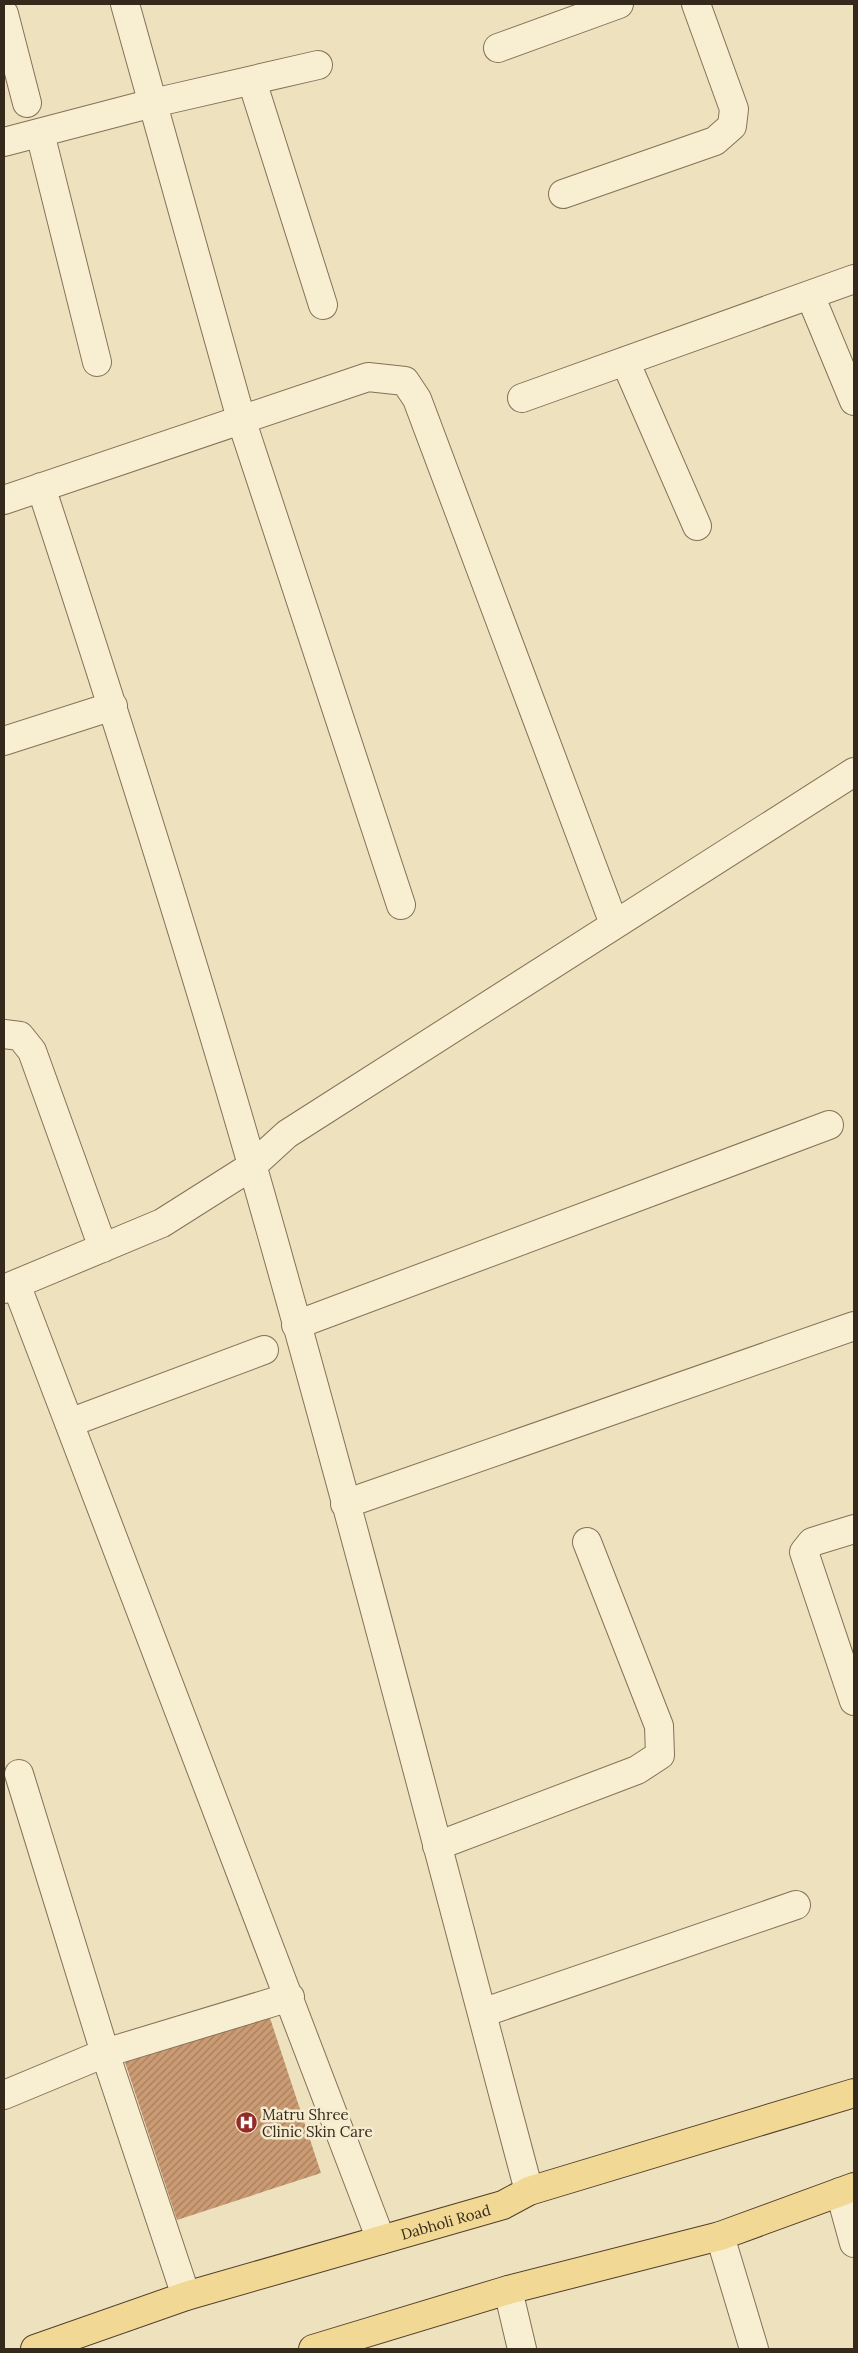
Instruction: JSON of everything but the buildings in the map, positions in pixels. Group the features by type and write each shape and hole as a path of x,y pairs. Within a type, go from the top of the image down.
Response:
{"main road":[{"name":"Dabholi Road","path":"35,2349 186,2296 503,2205 529,2191 854,2093"},
{"path":"313,2349 508,2290 720,2236 847,2189"}],"street":[{"path":"125,4 241,419 401,905"},
{"path":"498,48 619,4"},
{"path":"563,194 715,141 732,126 734,110 696,4"},
{"path":"4,14 27,103"},
{"path":"4,142 153,103 318,65"},
{"path":"252,81 323,305"},
{"path":"40,133 97,362"},
{"path":"522,398 854,279"},
{"path":"810,295 854,401"},
{"path":"625,361 697,526"},
{"path":"4,500 368,377 405,381 417,399 614,924"},
{"path":"41,487 113,706 252,1166 346,1504 529,2191"},
{"path":"4,741 113,706"},
{"path":"382,2240 69,1423 10,1286 162,1223 252,1166 287,1134 854,772"},
{"path":"4,1034 20,1036 32,1051 102,1248"},
{"path":"296,1324 829,1125"},
{"path":"346,1504 854,1326"},
{"path":"69,1423 264,1350"},
{"path":"854,1530 812,1542 804,1552 854,1701"},
{"path":"437,1846 638,1770 660,1755 659,1726 587,1542"},
{"path":"19,1774 105,2053 186,2296"},
{"path":"482,2013 796,1905"},
{"path":"4,2095 105,2053 290,1997"},
{"path":"847,2189 854,2243"},
{"path":"720,2236 754,2349"},
{"path":"508,2290 522,2349"}],"place":[{"name":"Matru Shree Clinic Skin Care","path":"246,2123"}]}
